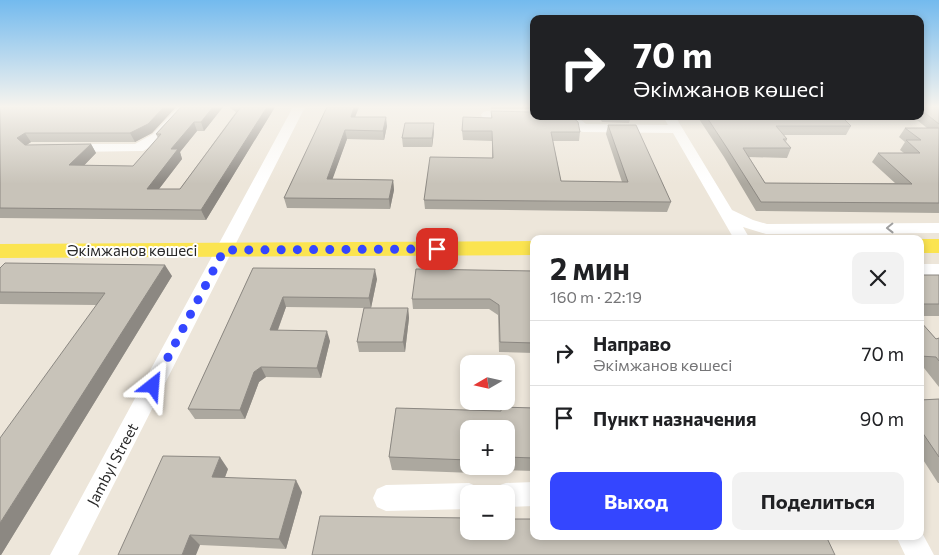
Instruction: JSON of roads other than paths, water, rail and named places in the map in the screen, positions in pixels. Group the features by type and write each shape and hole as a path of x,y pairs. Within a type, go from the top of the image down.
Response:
{"main road":[{"path":"924,246 939,246"},
{"name":"Әкімжанов көшесі","path":"0,251 530,248"}],"street":[{"path":"60,148 138,148 161,133"},
{"name":"Jambyl Street","path":"64,555 285,133"},
{"path":"678,133 740,235"},
{"path":"727,213 747,223 774,230 939,228"},
{"path":"924,270 939,270"},
{"path":"515,495 530,494"},
{"path":"386,498 460,496"},
{"path":"911,540 920,555"}]}
